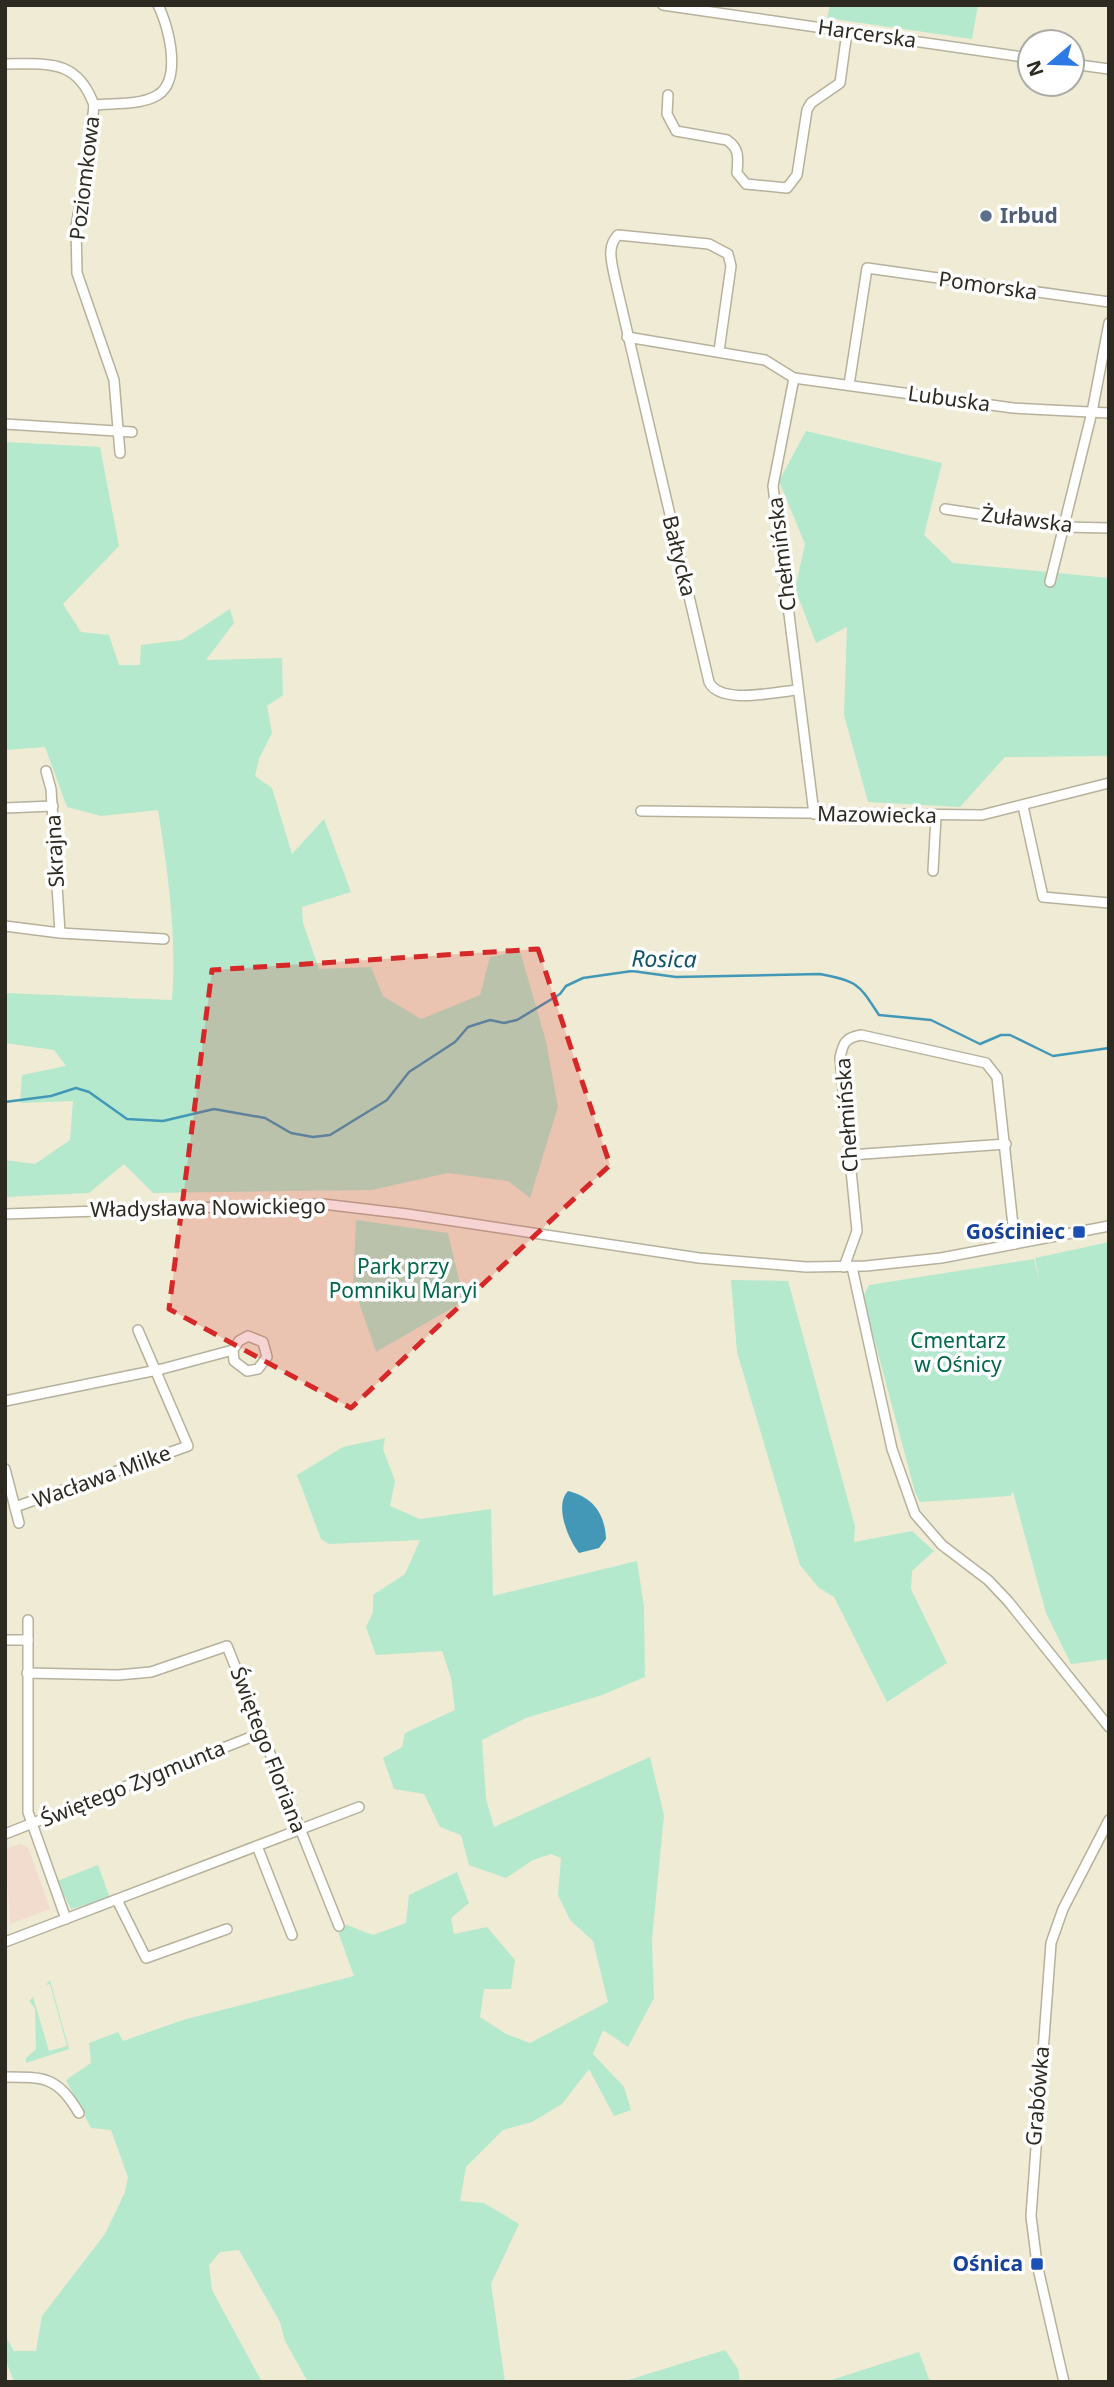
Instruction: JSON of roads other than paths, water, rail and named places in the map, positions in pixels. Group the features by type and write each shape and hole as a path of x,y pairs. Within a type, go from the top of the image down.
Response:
{"street":[{"name":"Poziomkowa","path":"94,105 151,99 165,89 169,79 169,37 158,5"},
{"name":"Harcerska","path":"663,5 1016,56"},
{"path":"668,94 667,114 676,131 727,140 737,151 737,173 740,180 746,184 779,190 787,188 797,175 810,103 840,83 847,32"},
{"name":"Poziomkowa","path":"5,64 47,63 61,66 84,84 94,105 88,162 76,226 77,273 83,297 108,355 120,453"},
{"path":"1086,66 1109,69"},
{"name":"Bałtycka","path":"719,351 731,266 728,254 717,246 690,240 625,233 612,241 610,251 627,337 711,686 726,696 797,690"},
{"name":"Pomorska","path":"849,385 867,268 1109,302"},
{"path":"1050,582 1092,412 1109,323"},
{"path":"627,337 765,360 794,378"},
{"name":"Lubuska","path":"794,378 1013,408 1109,413"},
{"name":"Chełmińska","path":"794,378 773,486 814,814"},
{"path":"5,424 132,432"},
{"name":"Żuławska","path":"945,509 1064,527 1109,528"},
{"name":"Skrajna","path":"46,771 52,806 60,933"},
{"name":"Mazowiecka","path":"641,811 982,816 1109,783"},
{"path":"5,808 52,806"},
{"path":"1023,806 1042,897 1109,903"},
{"path":"933,871 936,816"},
{"path":"5,926 60,933 164,939"},
{"name":"Chełmińska","path":"848,1267 857,1231 840,1058 843,1043 849,1037 861,1035 986,1063 997,1077 1001,1090 1015,1244"},
{"path":"850,1156 1006,1144"},
{"name":"Władysława Nowickiego","path":"5,1214 310,1204 407,1214 723,1261 848,1267"},
{"path":"1109,1226 941,1258 848,1267 892,1449 915,1514 942,1545 988,1580 1109,1727"},
{"name":"Wacława Milke","path":"15,1507 188,1446 138,1330"},
{"path":"5,1402 233,1350"},
{"path":"5,1469 19,1523"},
{"path":"28,1620 27,1798 31,1825 66,1919"},
{"path":"5,1640 29,1640"},
{"name":"Świętego Floriana","path":"27,1673 118,1675 151,1672 227,1646 339,1926"},
{"name":"Świętego Zygmunta","path":"5,1834 261,1733"},
{"path":"5,1942 359,1807"},
{"name":"Grabówka","path":"1065,2382 1034,2243 1031,2201 1033,2160 1051,1943 1063,1909 1109,1820"},
{"path":"257,1846 292,1935"},
{"path":"117,1900 146,1958 227,1929"},
{"path":"5,2077 35,2076 50,2081 66,2091 79,2113"}],"water":[{"path":"568,1491 591,1502 600,1514 606,1539 599,1548 579,1553 571,1539 562,1513 564,1497"}],"waterway":[{"name":"Rosica","path":"5,1102 51,1096 76,1088 89,1092 127,1119 163,1121 214,1109 265,1118 291,1133 313,1137 330,1135 387,1100 409,1072 455,1042 468,1027 490,1020 504,1023 517,1020 560,994 566,986 583,978 632,971 676,977 820,974 843,979 857,986 879,1015 931,1020 980,1044 1001,1035 1010,1035 1053,1056 1109,1048"}],"place":[{"name":"Irbud","path":"986,216"},
{"name":"Gościniec","path":"1079,1232"},
{"name":"Ośnica","path":"1037,2264"}],"park label":[{"name":"Park przy Pomniku Maryi","path":"403,1279"},
{"name":"Cmentarz w Ośnicy","path":"958,1353"}]}
